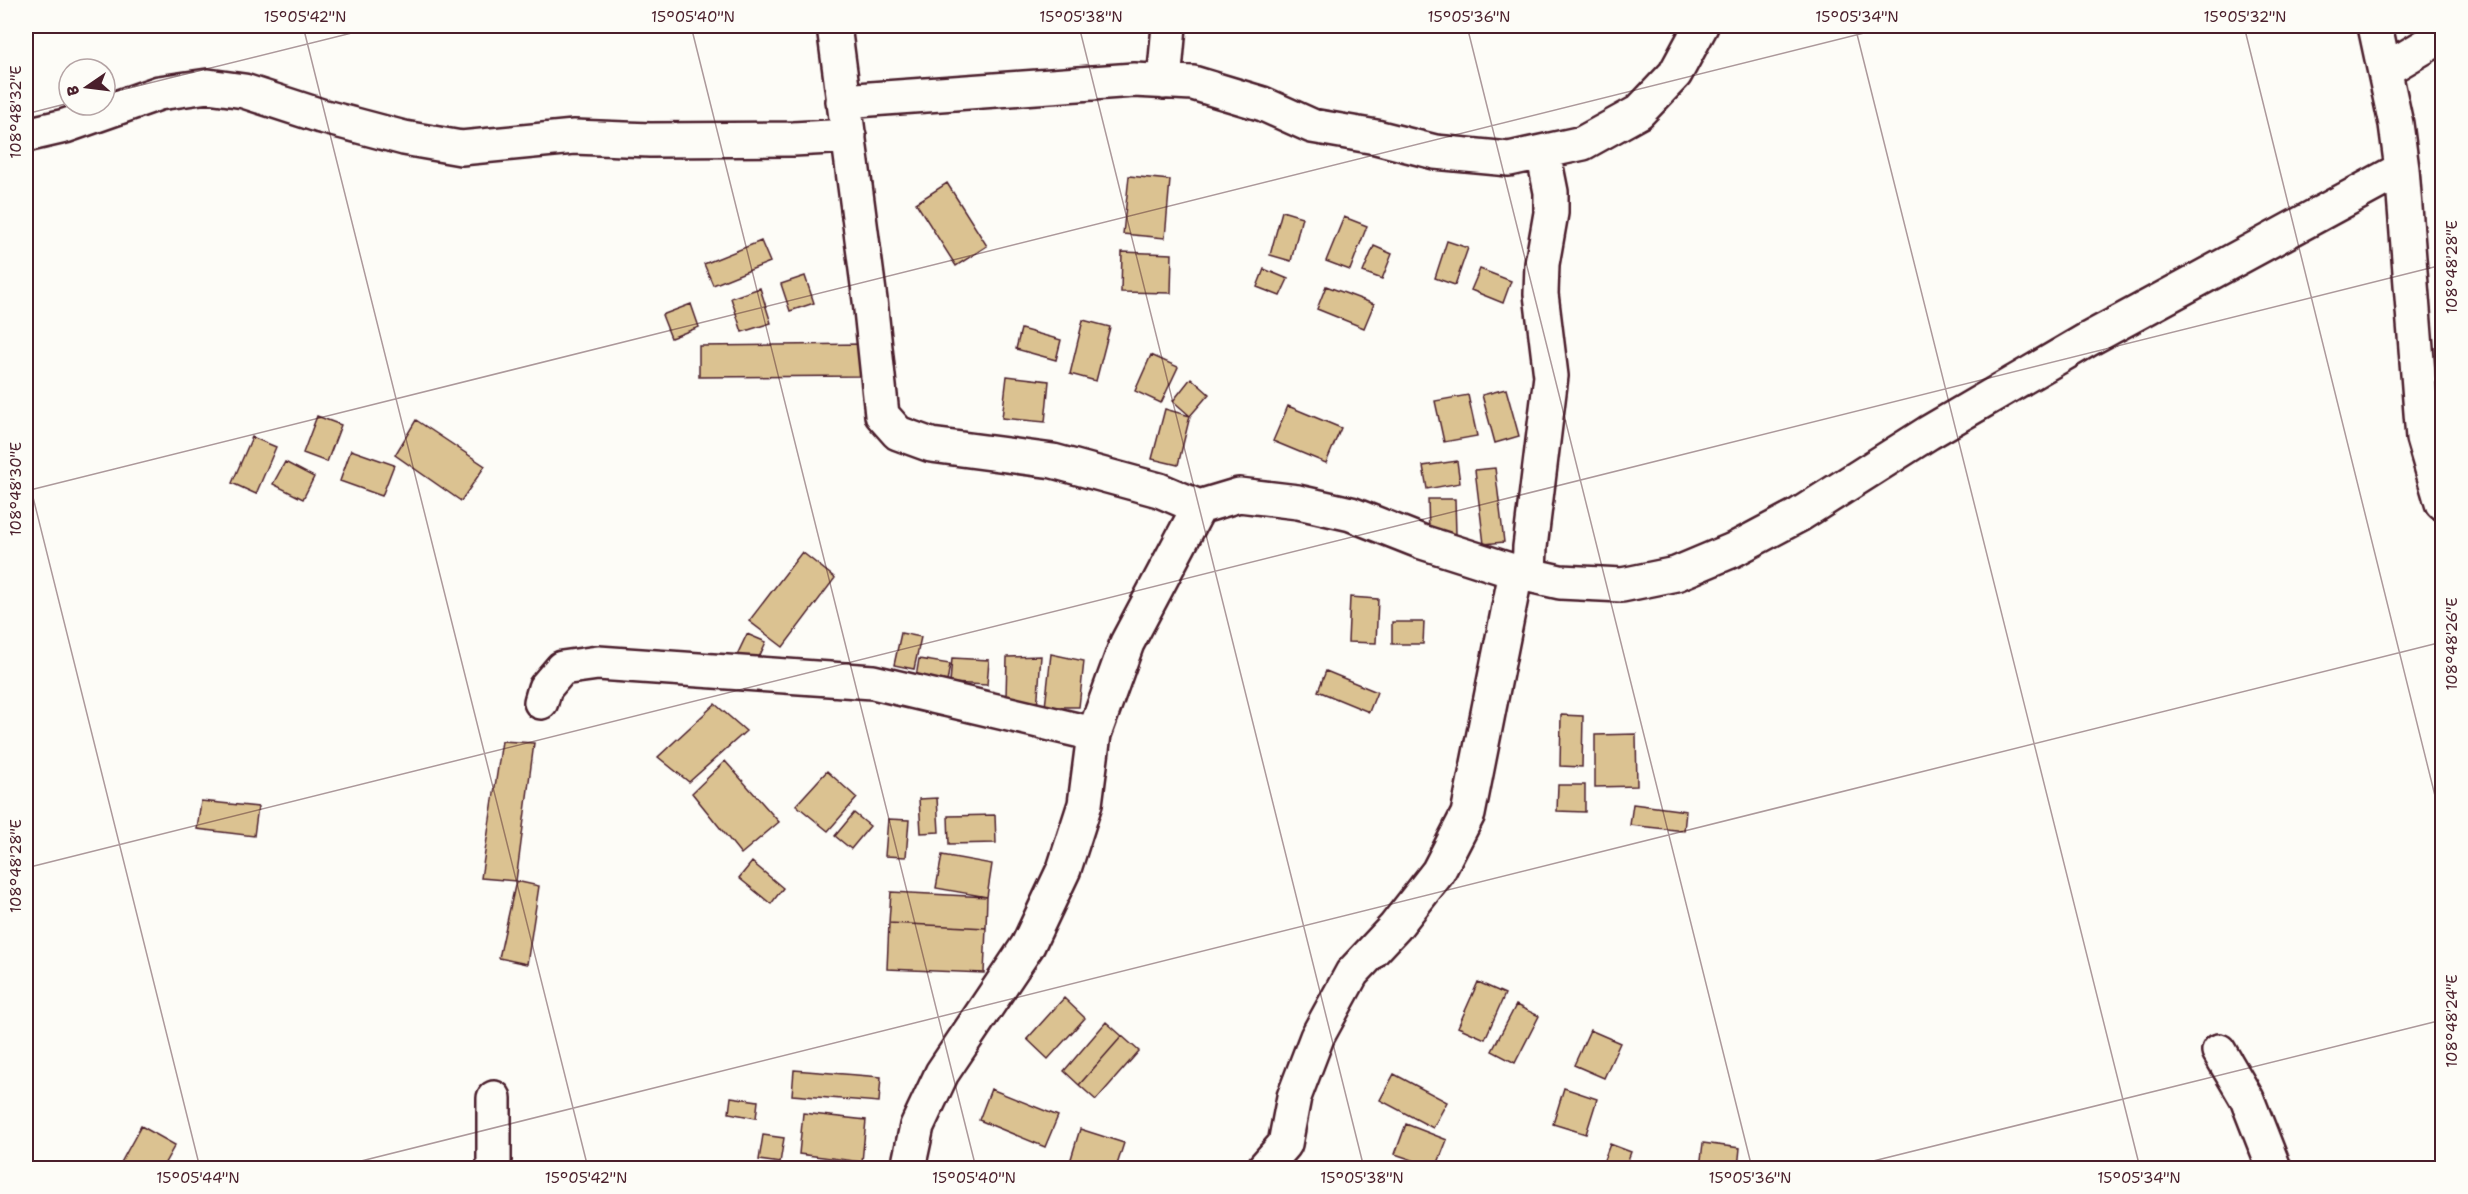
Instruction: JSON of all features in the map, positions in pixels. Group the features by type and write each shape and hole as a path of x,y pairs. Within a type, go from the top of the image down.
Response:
{"street":[{"path":"834,26 882,415 898,433 931,445 1053,461 1159,489 1199,507 1239,495 1298,502 1350,514 1422,542 1523,574 1560,582 1622,585 1676,574 1733,550 1798,515 1928,434 2087,340 2402,169"},
{"path":"1164,82 1169,26"},
{"path":"843,101 1134,80 1193,83 1263,104 1312,126 1435,152 1509,159 1583,143 1639,112 1674,74 1701,26"},
{"path":"2375,26 2396,124 2402,169 2423,438 2442,502"},
{"path":"2385,70 2442,36"},
{"path":"26,135 64,126 159,93 208,87 244,91 321,116 404,138 461,148 574,137 662,140 793,139 849,136"},
{"path":"1264,1168 1285,1144 1294,1096 1317,1037 1353,974 1395,927 1438,872 1468,814 1530,547 1551,376 1541,294 1542,264 1551,213 1551,192 1543,152"},
{"path":"908,1168 917,1126 942,1073 1028,945 1064,869 1085,804 1094,734 1128,643 1199,507"},
{"path":"542,702 545,688 562,668 598,663 873,682 1094,734"},
{"path":"2219,1051 2247,1099 2274,1168"},
{"path":"494,1098 494,1168"}],"building":[{"path":"1129,176 1170,180 1165,238 1123,234"},
{"path":"947,183 987,246 956,266 916,203"},
{"path":"1282,211 1302,217 1291,261 1270,255"},
{"path":"1344,217 1367,226 1350,270 1326,261"},
{"path":"761,241 770,262 713,285 704,264"},
{"path":"1447,241 1468,248 1455,285 1435,278"},
{"path":"1374,246 1392,254 1382,279 1363,272"},
{"path":"1122,252 1172,254 1171,293 1121,292"},
{"path":"1264,269 1288,279 1280,296 1257,287"},
{"path":"1480,269 1511,281 1503,303 1471,290"},
{"path":"805,276 814,303 790,311 781,284"},
{"path":"1326,286 1374,304 1364,328 1317,309"},
{"path":"760,288 771,323 742,332 731,298"},
{"path":"691,304 699,327 671,338 662,315"},
{"path":"1083,320 1110,327 1096,381 1070,374"},
{"path":"1021,329 1061,340 1056,360 1016,349"},
{"path":"864,344 864,376 699,377 699,346"},
{"path":"1151,355 1178,367 1161,403 1135,391"},
{"path":"1007,376 1049,381 1045,422 1002,418"},
{"path":"1191,378 1209,394 1190,416 1173,401"},
{"path":"1506,389 1519,436 1495,443 1482,395"},
{"path":"1468,395 1477,436 1444,442 1435,401"},
{"path":"1288,406 1341,428 1326,463 1273,441"},
{"path":"1165,409 1190,416 1178,465 1152,459"},
{"path":"317,416 341,425 327,462 303,453"},
{"path":"416,420 485,466 461,501 395,455"},
{"path":"252,437 276,447 256,494 232,483"},
{"path":"351,450 394,465 382,496 340,481"},
{"path":"1457,461 1460,483 1427,489 1423,466"},
{"path":"285,462 314,477 303,499 273,484"},
{"path":"1495,468 1504,542 1484,544 1475,470"},
{"path":"1428,499 1455,499 1456,534 1429,534"},
{"path":"802,552 835,578 783,647 749,621"},
{"path":"1350,597 1378,599 1376,643 1348,642"},
{"path":"1392,622 1424,622 1423,644 1392,644"},
{"path":"901,633 921,637 914,669 894,665"},
{"path":"747,634 766,642 756,664 737,655"},
{"path":"1051,654 1084,661 1079,707 1045,707"},
{"path":"1041,656 1037,709 1006,697 1007,657"},
{"path":"952,658 989,660 987,685 950,683"},
{"path":"919,659 950,664 947,682 916,677"},
{"path":"1326,671 1377,692 1369,712 1318,691"},
{"path":"715,704 746,731 689,782 658,757"},
{"path":"1561,715 1583,716 1582,767 1560,766"},
{"path":"1636,734 1637,786 1595,787 1595,735"},
{"path":"502,741 534,743 516,881 481,878"},
{"path":"725,761 779,822 741,854 692,793"},
{"path":"827,771 857,798 828,831 796,805"},
{"path":"1558,785 1585,785 1585,812 1557,811"},
{"path":"937,798 939,832 921,833 919,799"},
{"path":"201,801 258,807 254,836 197,829"},
{"path":"1633,804 1686,811 1684,831 1630,825"},
{"path":"854,813 870,826 851,849 835,836"},
{"path":"995,815 996,843 949,844 948,816"},
{"path":"888,819 909,820 906,857 885,856"},
{"path":"942,855 992,864 987,897 936,888"},
{"path":"752,862 783,888 771,904 739,878"},
{"path":"516,881 539,886 527,964 499,958"},
{"path":"891,892 987,897 986,928 889,923"},
{"path":"889,923 986,928 984,973 887,969"},
{"path":"1478,982 1505,994 1485,1039 1458,1027"},
{"path":"1064,998 1085,1018 1048,1059 1027,1039"},
{"path":"1516,1005 1539,1016 1515,1063 1492,1051"},
{"path":"1106,1022 1122,1036 1079,1085 1064,1071"},
{"path":"1590,1030 1620,1043 1604,1078 1574,1065"},
{"path":"1122,1036 1139,1051 1096,1100 1079,1085"},
{"path":"794,1070 881,1077 879,1102 792,1095"},
{"path":"1394,1074 1447,1102 1433,1128 1380,1100"},
{"path":"1564,1088 1597,1099 1586,1134 1553,1124"},
{"path":"991,1089 1058,1116 1045,1147 979,1120"},
{"path":"731,1097 758,1101 756,1118 729,1113"},
{"path":"803,1113 866,1120 862,1162 799,1154"},
{"path":"1406,1124 1447,1140 1436,1168 1395,1154"},
{"path":"141,1126 175,1145 162,1168 118,1168"},
{"path":"1080,1129 1124,1143 1116,1168 1091,1168 1070,1162"},
{"path":"763,1135 784,1138 780,1163 759,1160"},
{"path":"1703,1143 1740,1148 1738,1168 1700,1168"},
{"path":"1610,1144 1631,1152 1625,1168 1601,1168"}]}
